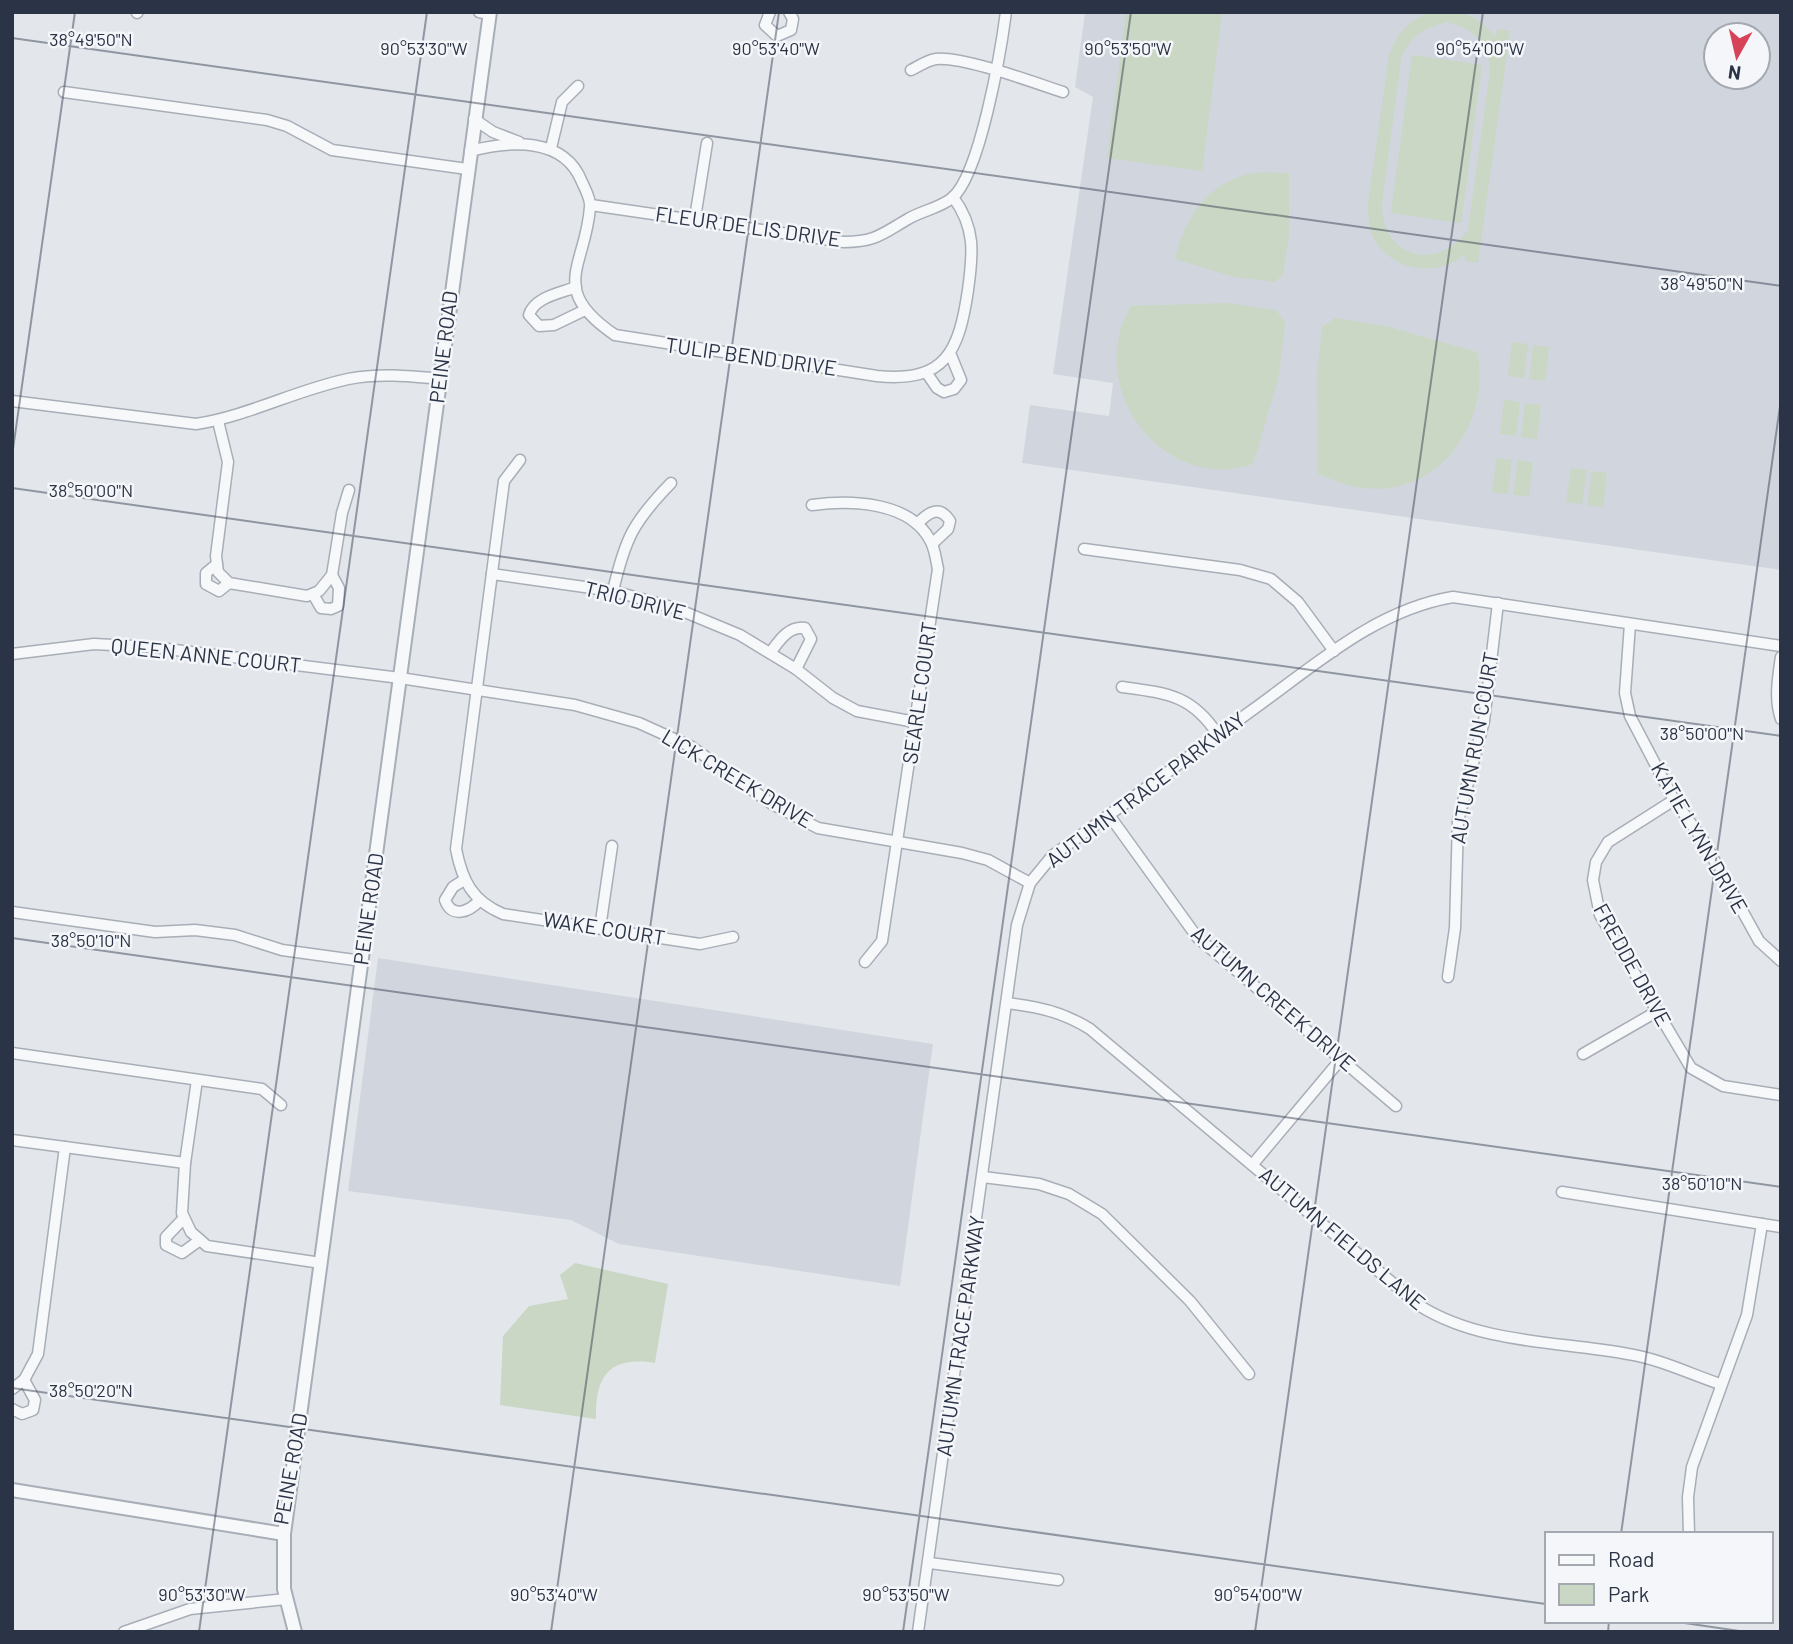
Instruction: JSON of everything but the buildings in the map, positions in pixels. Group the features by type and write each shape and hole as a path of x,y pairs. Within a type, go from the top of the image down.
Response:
{"street":[{"path":"770,12 765,25 777,36 791,30 793,19 789,12"},
{"path":"953,197 968,175 996,71 1006,12"},
{"name":"PEINE ROAD","path":"12,1490 284,1534 487,13"},
{"path":"911,70 934,59 996,71 1063,92"},
{"path":"551,148 562,102 579,86"},
{"path":"64,92 267,120 288,126 332,150 467,169"},
{"path":"474,119 493,132 526,144 551,148 578,170 590,205"},
{"path":"695,218 707,143"},
{"path":"470,151 490,146 526,144"},
{"name":"FLEUR DE LIS DRIVE","path":"590,205 695,218 844,242 864,242 885,235 908,219 953,197"},
{"name":"TULIP BEND DRIVE","path":"590,205 574,272 576,287 585,310 615,335 632,340 901,378 926,372 950,353 962,329 972,254 972,233 964,212 953,197"},
{"path":"576,287 546,298 536,304 529,315 539,326 554,325 585,310"},
{"path":"926,372 937,388 944,392 954,389 961,380 950,353"},
{"path":"12,401 195,424 218,421 346,380 382,374 440,379"},
{"path":"218,421 228,462 217,564 218,572 229,583 313,594 329,582 349,490"},
{"name":"WAKE COURT","path":"520,460 504,481 456,849 464,880 486,907 503,914 700,944 733,937"},
{"path":"613,591 624,545 642,513 671,483"},
{"name":"SEARLE COURT","path":"812,505 842,501 891,509 917,524 932,544 939,569 882,941 866,962"},
{"path":"917,524 932,511 939,510 946,515 950,522 947,529 932,544"},
{"path":"1084,549 1240,570 1271,579 1298,601 1334,651"},
{"path":"217,564 206,573 206,584 219,591 229,583"},
{"name":"TRIO DRIVE","path":"492,574 613,591 675,608 740,635 796,669 833,698 857,711 915,722"},
{"path":"313,594 321,608 331,610 338,606 339,588 332,575"},
{"name":"AUTUMN TRACE PARKWAY","path":"918,1632 930,1563 1017,925 1030,883 1054,855 1334,651 1397,611 1423,602 1453,597 1781,646"},
{"name":"AUTUMN RUN COURT","path":"1448,977 1455,928 1458,821 1484,721 1498,603"},
{"name":"KATIE LYNN DRIVE","path":"1630,624 1625,693 1630,716 1674,800 1703,840 1759,941 1781,961"},
{"path":"770,653 783,635 797,627 804,628 811,639 796,669"},
{"name":"QUEEN ANNE COURT","path":"12,654 94,644 151,647 400,678"},
{"path":"1781,657 1777,709 1781,719"},
{"name":"LICK CREEK DRIVE","path":"400,678 575,705 639,723 692,747 772,804 818,828 962,853 988,860 1030,883"},
{"path":"1122,687 1169,693 1205,714 1218,735"},
{"name":"FREDDE DRIVE","path":"1674,800 1608,842 1596,862 1593,880 1600,915 1691,1068 1704,1078 1723,1086 1781,1095"},
{"name":"AUTUMN CREEK DRIVE","path":"1109,816 1196,937 1396,1106"},
{"path":"600,928 612,846"},
{"path":"464,880 448,893 445,900 448,908 454,912 463,912 480,900"},
{"path":"12,912 155,932 195,930 236,935 282,950 362,961"},
{"name":"AUTUMN FIELDS LANE","path":"1007,1003 1046,1008 1090,1028 1420,1306 1443,1321 1471,1331 1631,1354 1720,1384"},
{"path":"1583,1054 1656,1012"},
{"path":"12,1053 262,1089 281,1105"},
{"path":"1253,1164 1341,1059"},
{"path":"197,1080 185,1163 184,1218 191,1232 207,1246 321,1263"},
{"path":"12,1140 185,1163"},
{"path":"12,1390 24,1380 38,1354 65,1147"},
{"path":"983,1177 1039,1184 1069,1194 1102,1214 1190,1301 1248,1374"},
{"path":"1562,1192 1781,1227"},
{"path":"184,1218 166,1237 166,1245 181,1253 200,1240"},
{"path":"1689,1532 1688,1497 1692,1467 1747,1315 1762,1224"},
{"path":"12,1409 22,1415 33,1410 35,1400 24,1380"},
{"path":"284,1534 282,1563 286,1599 295,1632"},
{"path":"930,1563 1058,1580"},
{"path":"124,1632 190,1609 286,1599"}],"shaded area":[{"path":"1085,12 1781,12 1781,570 1022,463 1030,405 1109,416 1113,383 1053,374 1093,97 1075,87"},
{"path":"378,958 933,1044 900,1286 619,1244 571,1220 348,1191"}],"green space":[{"path":"1126,12 1222,12 1202,171 1107,158"},
{"path":"1430,12 1459,13 1480,22 1495,37 1497,29 1510,31 1478,263 1465,261 1465,254 1444,266 1408,266 1386,254 1375,240 1370,225 1368,203 1389,56 1404,29","holes":["1447,22 1473,33 1483,45 1489,62 1490,72 1468,230 1442,251 1427,255 1414,254 1401,248 1392,238 1385,223 1382,205 1401,58 1414,38 1431,27"]},
{"path":"1412,55 1482,65 1461,223 1391,213"},
{"path":"1289,173 1289,235 1283,275 1274,282 1234,277 1175,259 1190,219 1207,197 1218,188 1231,180 1250,174"},
{"path":"1227,303 1276,310 1285,322 1279,376 1253,464 1220,469 1189,464 1162,449 1140,427 1125,399 1117,369 1119,337 1131,306"},
{"path":"1335,318 1386,326 1477,352 1480,378 1476,404 1468,428 1455,449 1437,467 1416,480 1391,488 1364,488 1346,485 1318,474 1317,374 1322,327"},
{"path":"1512,342 1528,344 1524,378 1508,376"},
{"path":"1533,345 1549,347 1545,381 1529,379"},
{"path":"1504,400 1520,402 1516,436 1500,434"},
{"path":"1525,403 1541,405 1537,439 1521,437"},
{"path":"1497,458 1512,460 1508,494 1492,492"},
{"path":"1518,460 1533,463 1529,496 1513,495"},
{"path":"1571,468 1587,470 1582,504 1566,502"},
{"path":"1592,471 1607,473 1603,507 1587,505"},
{"path":"575,1263 668,1284 655,1363 627,1363 608,1372 598,1391 596,1419 500,1405 503,1336 529,1306 568,1299 560,1275"}]}
